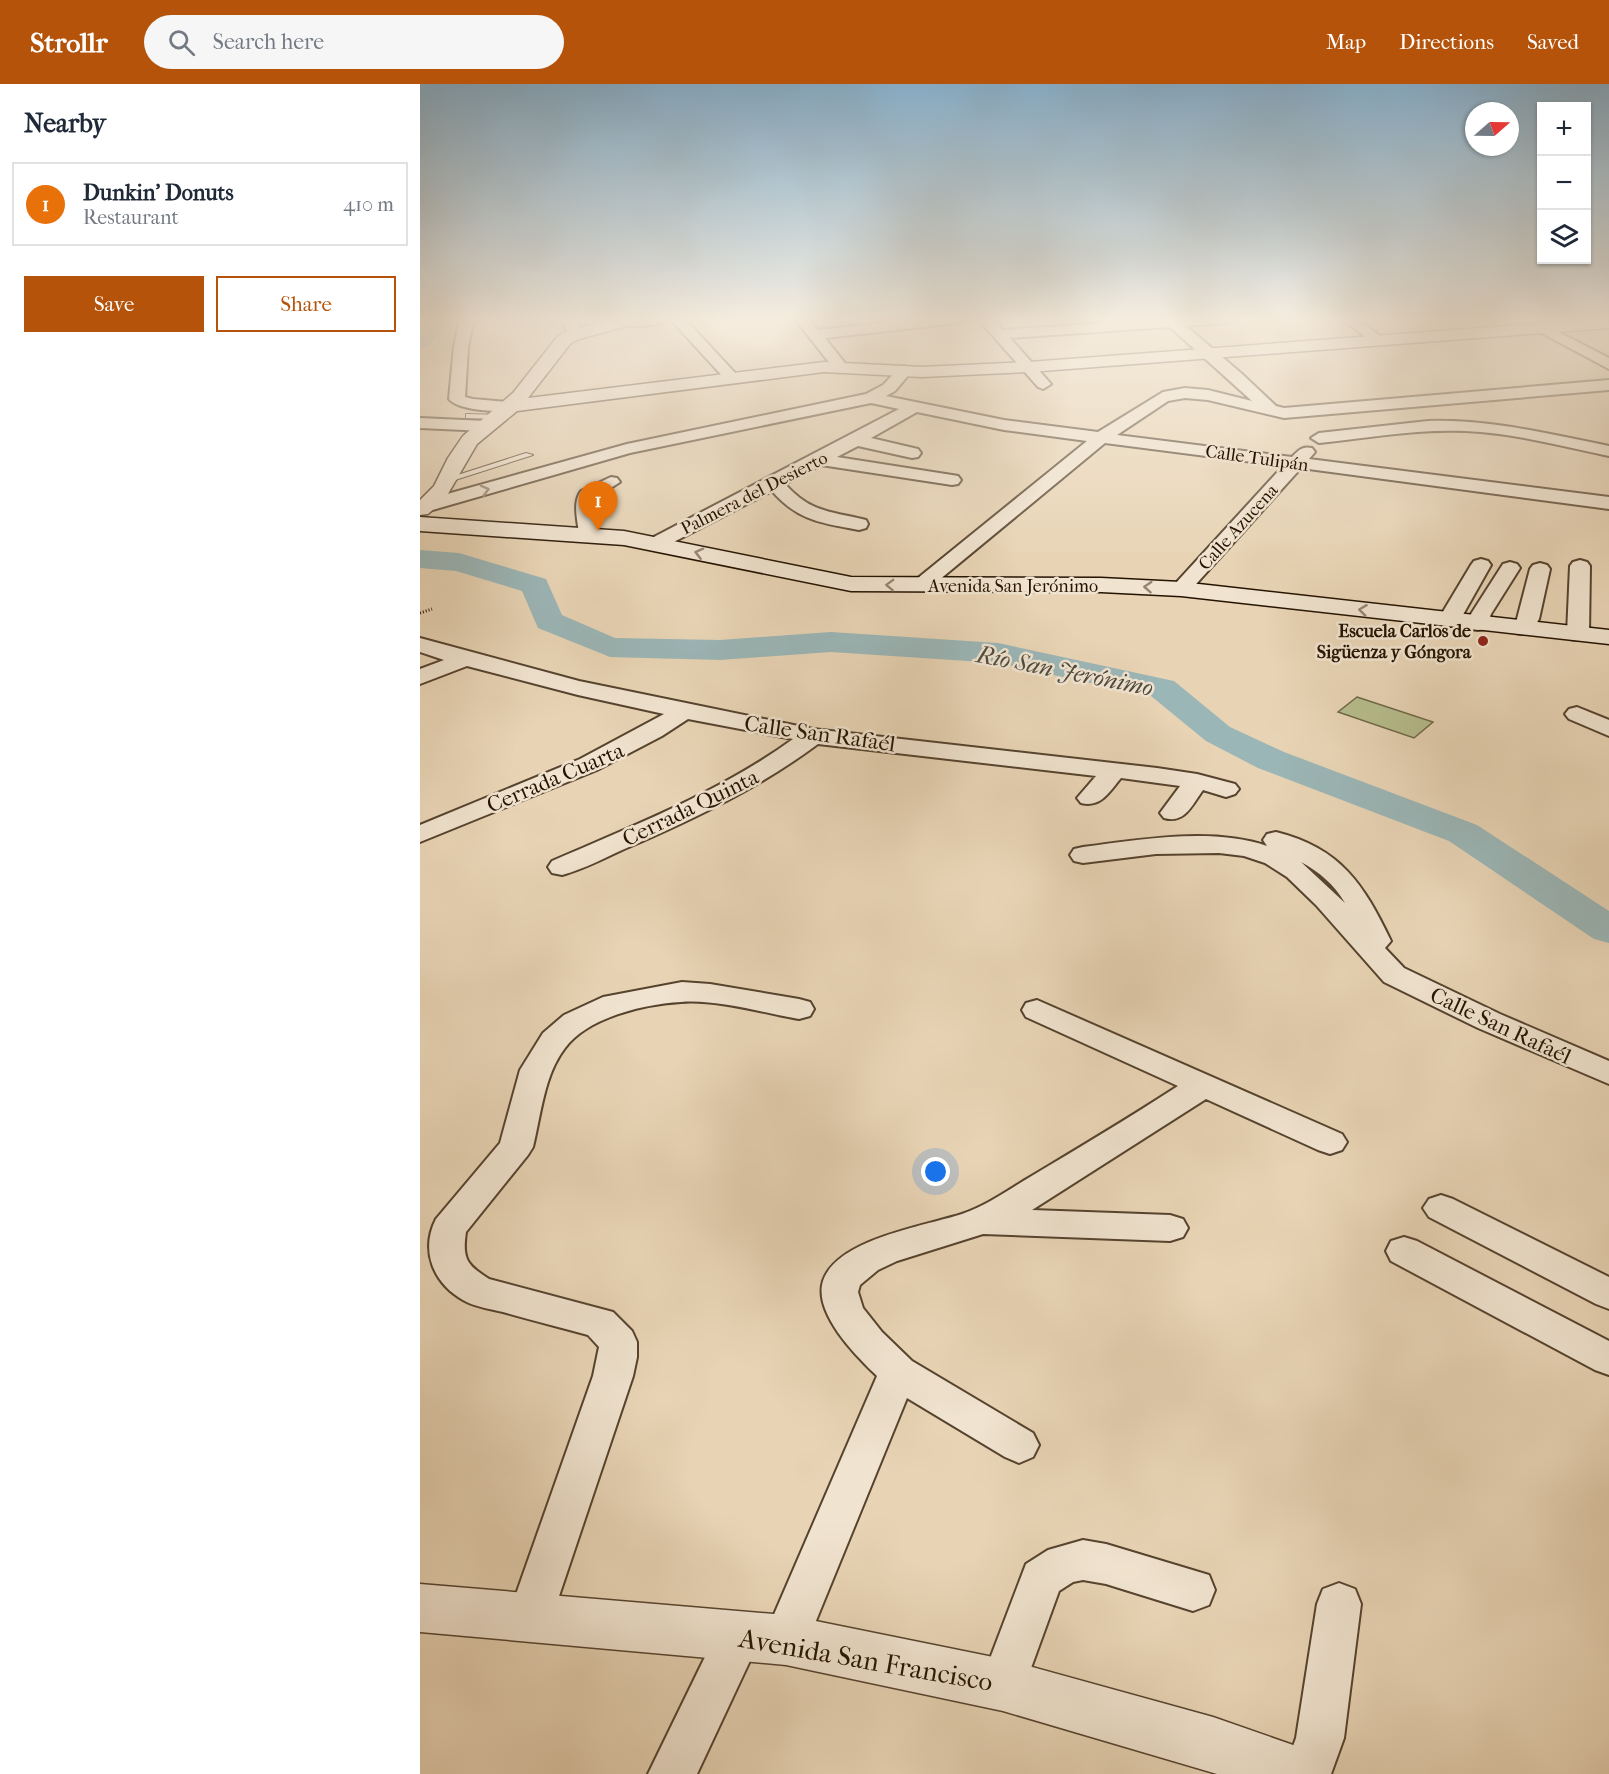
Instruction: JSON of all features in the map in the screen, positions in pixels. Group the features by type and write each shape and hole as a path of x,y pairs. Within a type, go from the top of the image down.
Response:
{"street":[{"path":"457,398 491,416"},
{"path":"425,515 449,479 459,454 508,398"},
{"path":"420,423 491,416 603,398"},
{"path":"425,515 649,444 871,398"},
{"name":"Calle Tulipán","path":"871,398 1004,425 1609,503"},
{"path":"920,586 1102,437 1162,398"},
{"path":"1220,398 1277,411 1337,417 1500,398"},
{"path":"1261,398 1277,411"},
{"name":"Palmera del Desierto","path":"657,543 856,440 914,407"},
{"name":"Calle Azucena","path":"1182,589 1337,417"},
{"path":"1319,438 1418,427 1465,426 1505,431 1609,451"},
{"path":"856,440 912,453"},
{"path":"818,459 952,480"},
{"path":"589,535 585,501 587,495 610,482"},
{"path":"774,482 786,498 806,513 859,524"},
{"name":"Avenida San Jerónimo","path":"425,515 657,543 823,580 920,586 1101,585 1182,589 1449,621 1609,637"},
{"path":"1449,621 1481,565"},
{"path":"1578,634 1580,566"},
{"path":"1478,624 1480,614 1510,568"},
{"path":"1523,628 1528,619 1540,569"},
{"name":"Calle San Rafaél","path":"420,645 465,659 684,711 813,736 1115,770 1197,781 1226,789"},
{"path":"420,677 465,659"},
{"name":"Cerrada Cuarta","path":"420,834 609,756 653,732 684,711"},
{"path":"1577,714 1609,729"},
{"name":"Cerrada Quinta","path":"562,867 710,800 768,769 813,736"},
{"path":"1090,798 1115,770"},
{"path":"1173,813 1197,781"},
{"name":"Calle San Rafaél","path":"1083,855 1156,846 1219,845 1248,848 1274,857 1297,871 1343,917 1394,975 1489,1021 1609,1073"},
{"path":"530,1617 613,1376 618,1358 618,1342 600,1323 478,1291 460,1279 448,1264 446,1246 449,1228 516,1147 536,1071 555,1040 575,1022 615,1004 682,992 710,994 799,1009"},
{"path":"1037,1010 1330,1142"},
{"path":"1019,1445 898,1372 872,1348 849,1318 840,1298 841,1281 854,1265 882,1252 983,1221 1111,1147 1202,1086"},
{"path":"1441,1208 1609,1294"},
{"path":"983,1221 1170,1228"},
{"path":"1404,1251 1609,1359"},
{"path":"672,1774 762,1637 898,1372"},
{"path":"1003,1684 1042,1578 1063,1564 1083,1560 1106,1564 1193,1590"},
{"path":"1307,1774 1320,1738 1339,1604"},
{"name":"Avenida San Francisco","path":"420,1608 762,1637 1003,1684 1213,1745 1299,1774"}],"lane":[{"path":"449,479 529,456"}],"path":[{"path":"420,613 432,609"}],"green space":[{"path":"1357,697 1433,722 1414,738 1338,712"}],"waterway":[{"name":"Río San Jerónimo","path":"420,559 459,562 535,585 549,621 610,647 720,650 831,642 998,653 1162,688 1218,734 1271,760 1463,833 1609,930"}],"place":[{"name":"Dunkin' Donuts","path":"598,531"},
{"name":"Escuela Carlos de Sigüenza y Góngora","path":"1483,641"}]}
